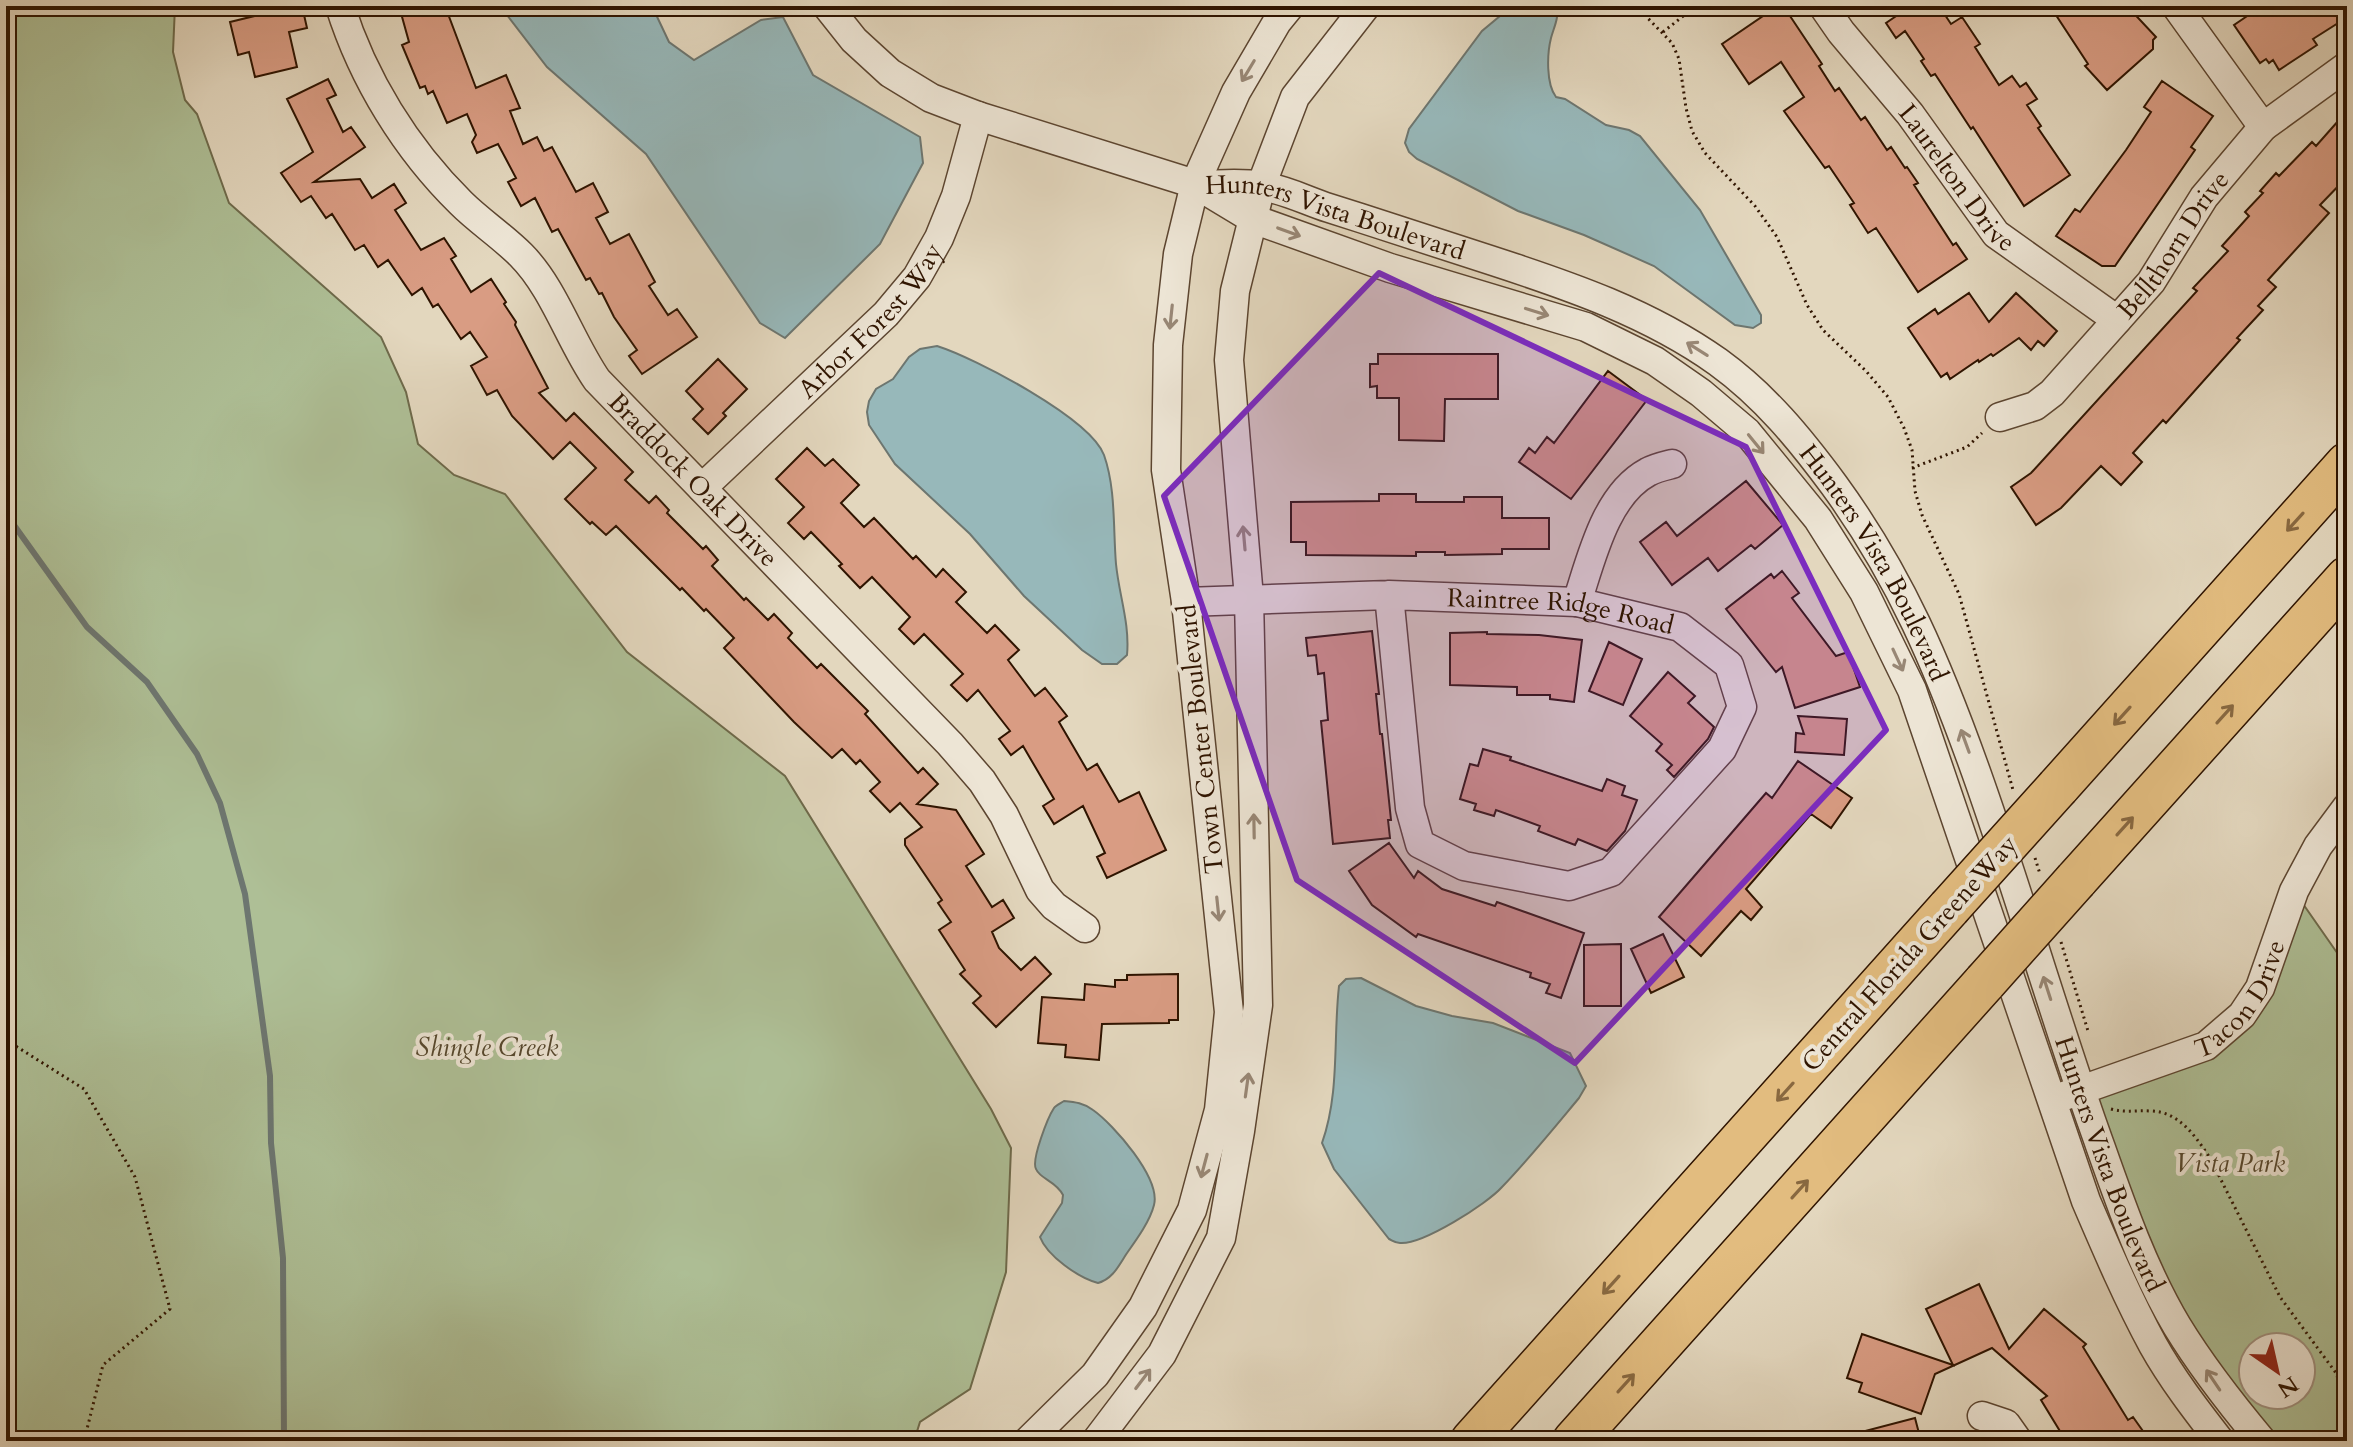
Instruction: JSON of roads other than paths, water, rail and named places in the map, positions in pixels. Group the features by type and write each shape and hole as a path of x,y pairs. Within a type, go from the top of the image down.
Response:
{"highway":[{"name":"Central Florida GreeneWay","path":"1472,1441 2347,464"},
{"path":"1574,1441 1985,982 2060,882 2347,578"}],"street":[{"name":"Braddock Oak Drive","path":"340,6 366,69 391,117 427,168 462,204 522,255 540,279 578,352 597,380 950,744 982,781 1004,815 1040,890 1054,906 1085,928"},
{"path":"827,6 854,40 890,73 931,98 978,116 1195,184"},
{"name":"Town Center Boulevard","path":"1028,1441 1095,1375 1143,1307 1192,1210 1219,1110 1229,1012 1186,602 1166,470 1167,361 1178,254 1195,184 1236,92 1277,22 1290,6"},
{"name":"Town Center Boulevard","path":"1096,1441 1162,1354 1221,1238 1258,1005 1249,598 1229,360 1235,291 1261,186 1295,97 1366,6"},
{"name":"Laurelton Drive","path":"1823,6 1910,114 1996,234 2117,320"},
{"path":"2176,6 2263,127"},
{"name":"Bellthorn Drive","path":"2000,417 2035,406 2052,393 2151,282 2204,197 2263,127 2347,66"},
{"name":"Arbor Forest Way","path":"702,488 886,314 917,277 939,238 956,196 978,116"},
{"name":"Hunters Vista Boulevard","path":"1195,184 1261,186 1609,302 1665,329 1717,362 1759,394 1801,440 1854,512 1886,562 1918,622 1943,680 2089,1088 2121,1206 2175,1322 2218,1390 2262,1441"},
{"name":"Hunters Vista Boulevard","path":"1195,184 1253,219 1390,268 1586,327 1655,361 1701,393 1747,432 1818,519 1864,592 1912,690 2086,1201 2120,1280 2154,1347 2191,1404 2220,1441"},
{"path":"1577,602 1603,522 1633,483 1648,472 1672,464"},
{"name":"Raintree Ridge Road","path":"1186,602 1389,595 1577,602 1680,627 1729,665 1742,707 1722,749 1611,872 1569,886 1464,866 1420,844 1410,808 1389,595"},
{"name":"Tacon Drive","path":"2052,1100 2206,1046 2242,1015 2260,988 2294,891 2318,846 2347,807"},
{"path":"1982,1416 2006,1424 2018,1441"}],"water":[{"path":"500,6 652,6 669,42 694,60 761,20 783,17 813,75 920,137 923,163 880,244 785,338 760,323 646,154 547,67"},
{"path":"1512,6 1557,6 1548,60 1550,85 1556,97 1565,99 1606,125 1640,136 1700,210 1761,315 1761,323 1753,328 1735,325 1654,266 1584,235 1518,211 1409,152 1405,143 1409,129 1482,31"},
{"path":"937,346 1003,376 1055,407 1094,440 1104,455 1111,481 1116,564 1127,632 1127,655 1117,664 1102,664 1082,650 1024,596 970,534 895,464 869,425 869,401 876,389 893,379 909,357 920,349"},
{"path":"1361,978 1416,1006 1493,1023 1570,1053 1586,1086 1541,1143 1494,1194 1454,1222 1410,1242 1398,1243 1389,1239 1334,1169 1322,1143 1334,1085 1339,986 1346,979"},
{"path":"1064,1101 1086,1106 1112,1127 1143,1167 1154,1194 1154,1205 1143,1230 1115,1271 1098,1283 1064,1265 1049,1252 1040,1237 1062,1203 1063,1195 1038,1172 1036,1157 1051,1113"}],"waterway":[{"name":"Shingle Creek","path":"6,514 87,627 147,682 197,754 220,803 245,894 270,1076 271,1143 283,1258 284,1441"}],"park label":[{"name":"Vista Park","path":"2230,1163"}]}
